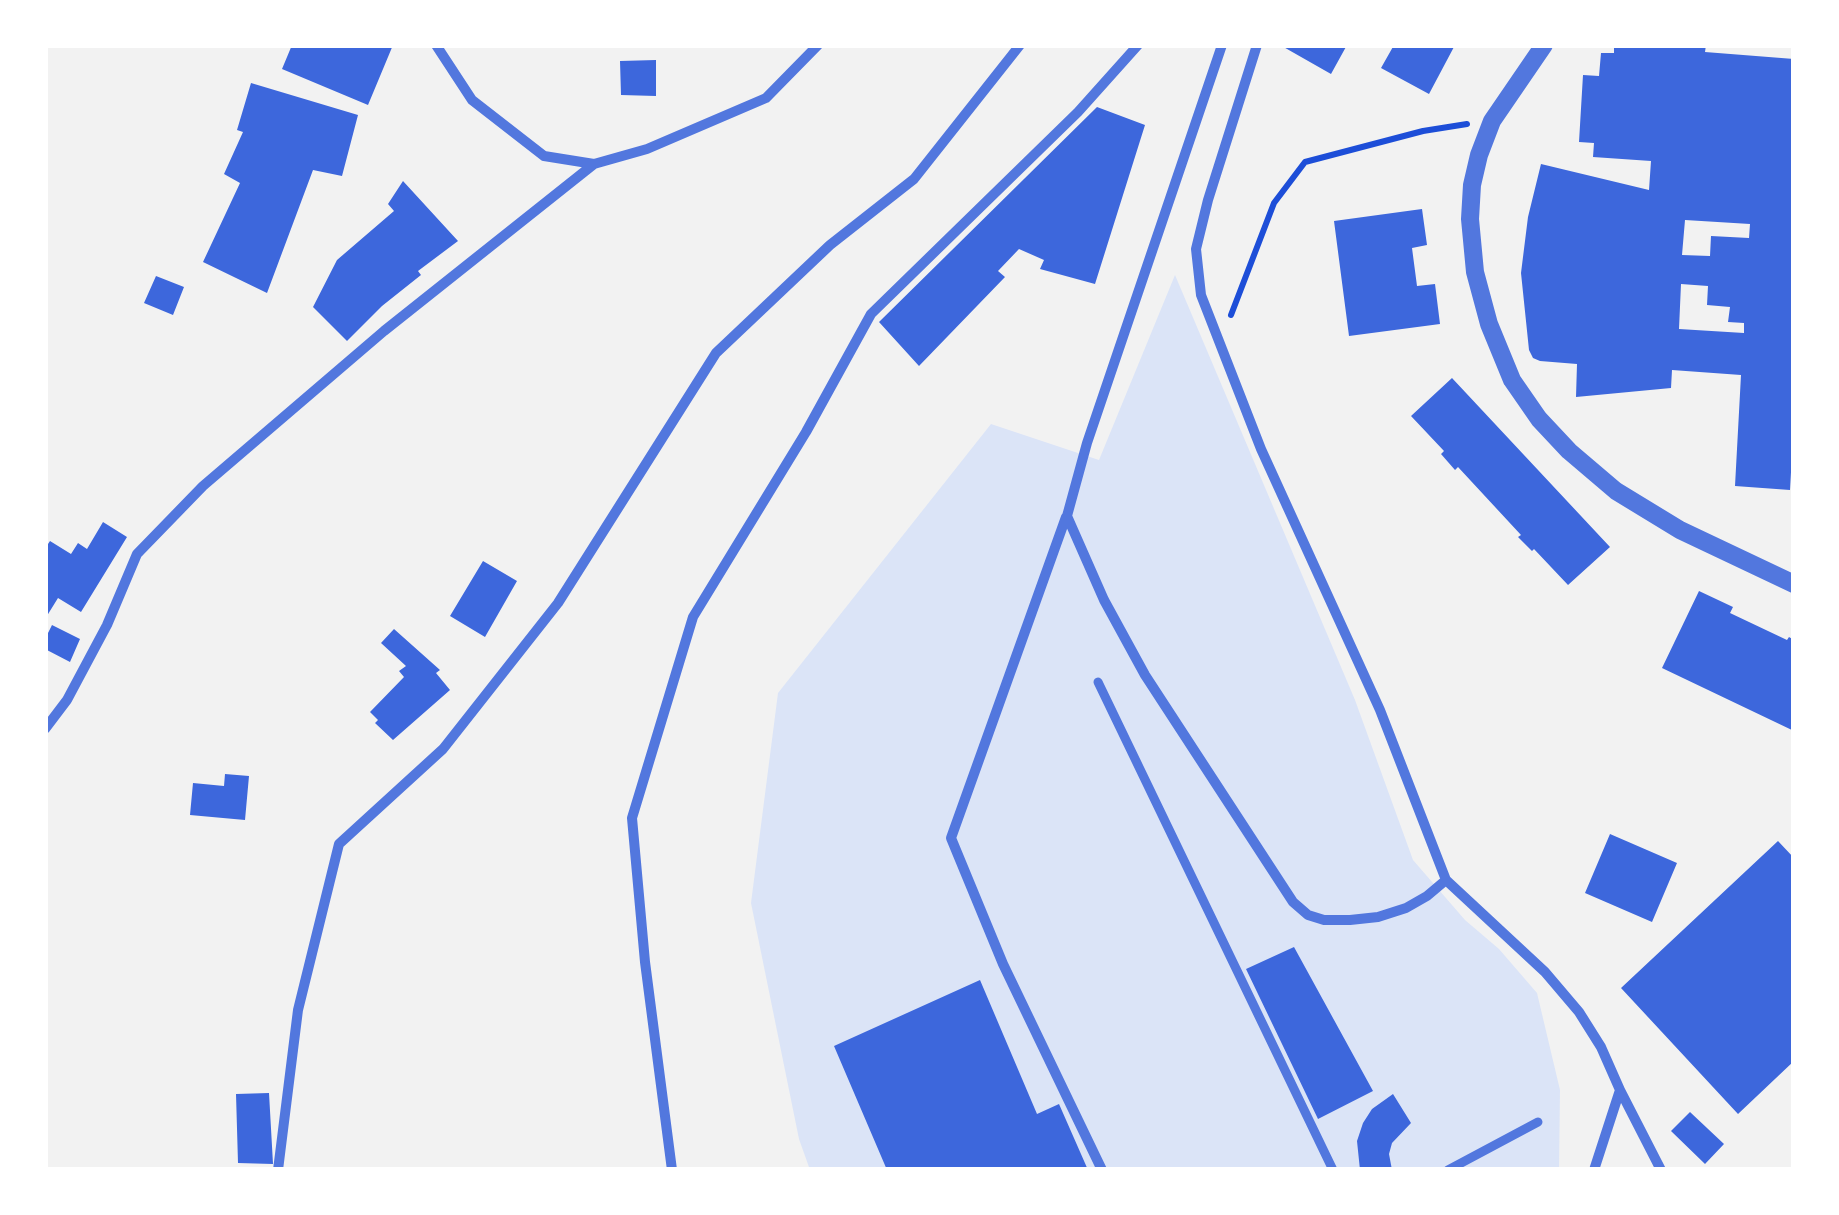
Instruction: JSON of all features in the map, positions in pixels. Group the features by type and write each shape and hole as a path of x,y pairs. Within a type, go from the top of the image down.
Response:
{"street":[{"path":"436,45 472,100 544,156 594,164"},
{"path":"45,729 67,700 107,625 138,554 259,436 594,164 647,149 766,98 818,45"},
{"path":"278,1170 298,1010 339,844 443,750 558,603 716,353 830,244 914,179 1020,45"},
{"path":"672,1170 645,962 632,818 693,617 806,432 871,314 1078,112 1138,45"},
{"path":"1102,1170 1003,964 951,838 1067,516 1222,45"},
{"path":"1257,45 1196,249 1201,295 1261,449 1380,710 1446,880 1544,972 1580,1012 1602,1046 1661,1170"},
{"path":"1544,45 1492,120 1472,185 1470,219 1475,272 1489,324 1512,380 1539,420 1616,491 1680,530 1794,584"},
{"path":"1067,516 1104,600 1145,675 1293,902 1324,920 1378,917 1406,908 1446,880"},
{"path":"1098,682 1333,1170"},
{"path":"1594,1170 1620,1090"},
{"path":"1448,1170 1538,1122"}],"path":[{"path":"1219,345 1274,203 1304,162 1422,131 1492,120"}],"shaded area":[{"path":"1175,275 1355,700 1413,860 1537,993 1560,1090 1559,1170 810,1170 799,1139 751,903 778,693 991,424 1099,460"}],"building":[{"path":"292,45 393,45 368,105 282,69"},
{"path":"1280,45 1347,45 1331,74"},
{"path":"1394,45 1455,45 1429,94 1381,68"},
{"path":"1614,45 1706,45 1705,52 1794,59 1794,419 1790,490 1735,486 1741,375 1672,370 1671,388 1576,397 1577,364 1540,361 1529,350 1521,273 1528,217 1541,164 1649,190 1651,161 1593,157 1594,143 1579,142 1583,75 1599,76 1601,53 1614,53","holes":["1685,220 1750,224 1749,238 1711,236 1710,256 1682,255","1681,284 1708,286 1707,305 1730,307 1728,322 1744,323 1744,333 1679,329"]},
{"path":"656,60 656,96 621,95 620,61"},
{"path":"251,83 358,115 342,176 313,170 267,293 203,262 240,183 224,174 243,132 237,130"},
{"path":"1097,107 1145,125 1095,284 1040,269 1044,260 1019,249 998,271 1005,277 919,366 879,322"},
{"path":"403,181 458,241 418,271 421,275 347,341 313,307 337,260 394,211 388,204"},
{"path":"1422,209 1427,245 1412,248 1417,286 1435,284 1440,324 1349,336 1334,221"},
{"path":"156,276 184,287 173,315 144,303"},
{"path":"1452,378 1610,547 1568,585 1518,537 1521,535 1458,467 1455,470 1441,454 1444,451 1411,416"},
{"path":"103,522 127,537 81,612 58,598 45,619 45,542 50,541 71,554 78,543 87,549"},
{"path":"483,561 517,581 485,637 450,616"},
{"path":"1699,591 1733,607 1730,613 1794,640 1794,731 1662,668"},
{"path":"52,625 80,639 70,662 45,649"},
{"path":"394,629 440,670 436,673 450,690 393,740 375,723 378,720 370,712 404,677 399,671 406,666 381,643"},
{"path":"225,774 249,776 245,820 190,815 193,783 224,786"},
{"path":"1610,834 1677,863 1652,922 1585,893"},
{"path":"1778,841 1794,858 1794,1061 1738,1114 1621,988"},
{"path":"1294,947 1373,1091 1318,1119 1246,969"},
{"path":"980,980 1037,1114 1059,1104 1088,1170 887,1170 834,1046"},
{"path":"269,1093 273,1164 238,1163 236,1094"},
{"path":"1393,1094 1411,1123 1392,1143 1392,1170 1360,1170 1357,1141 1363,1123 1372,1109"},
{"path":"1690,1112 1724,1144 1705,1164 1671,1131"}]}
